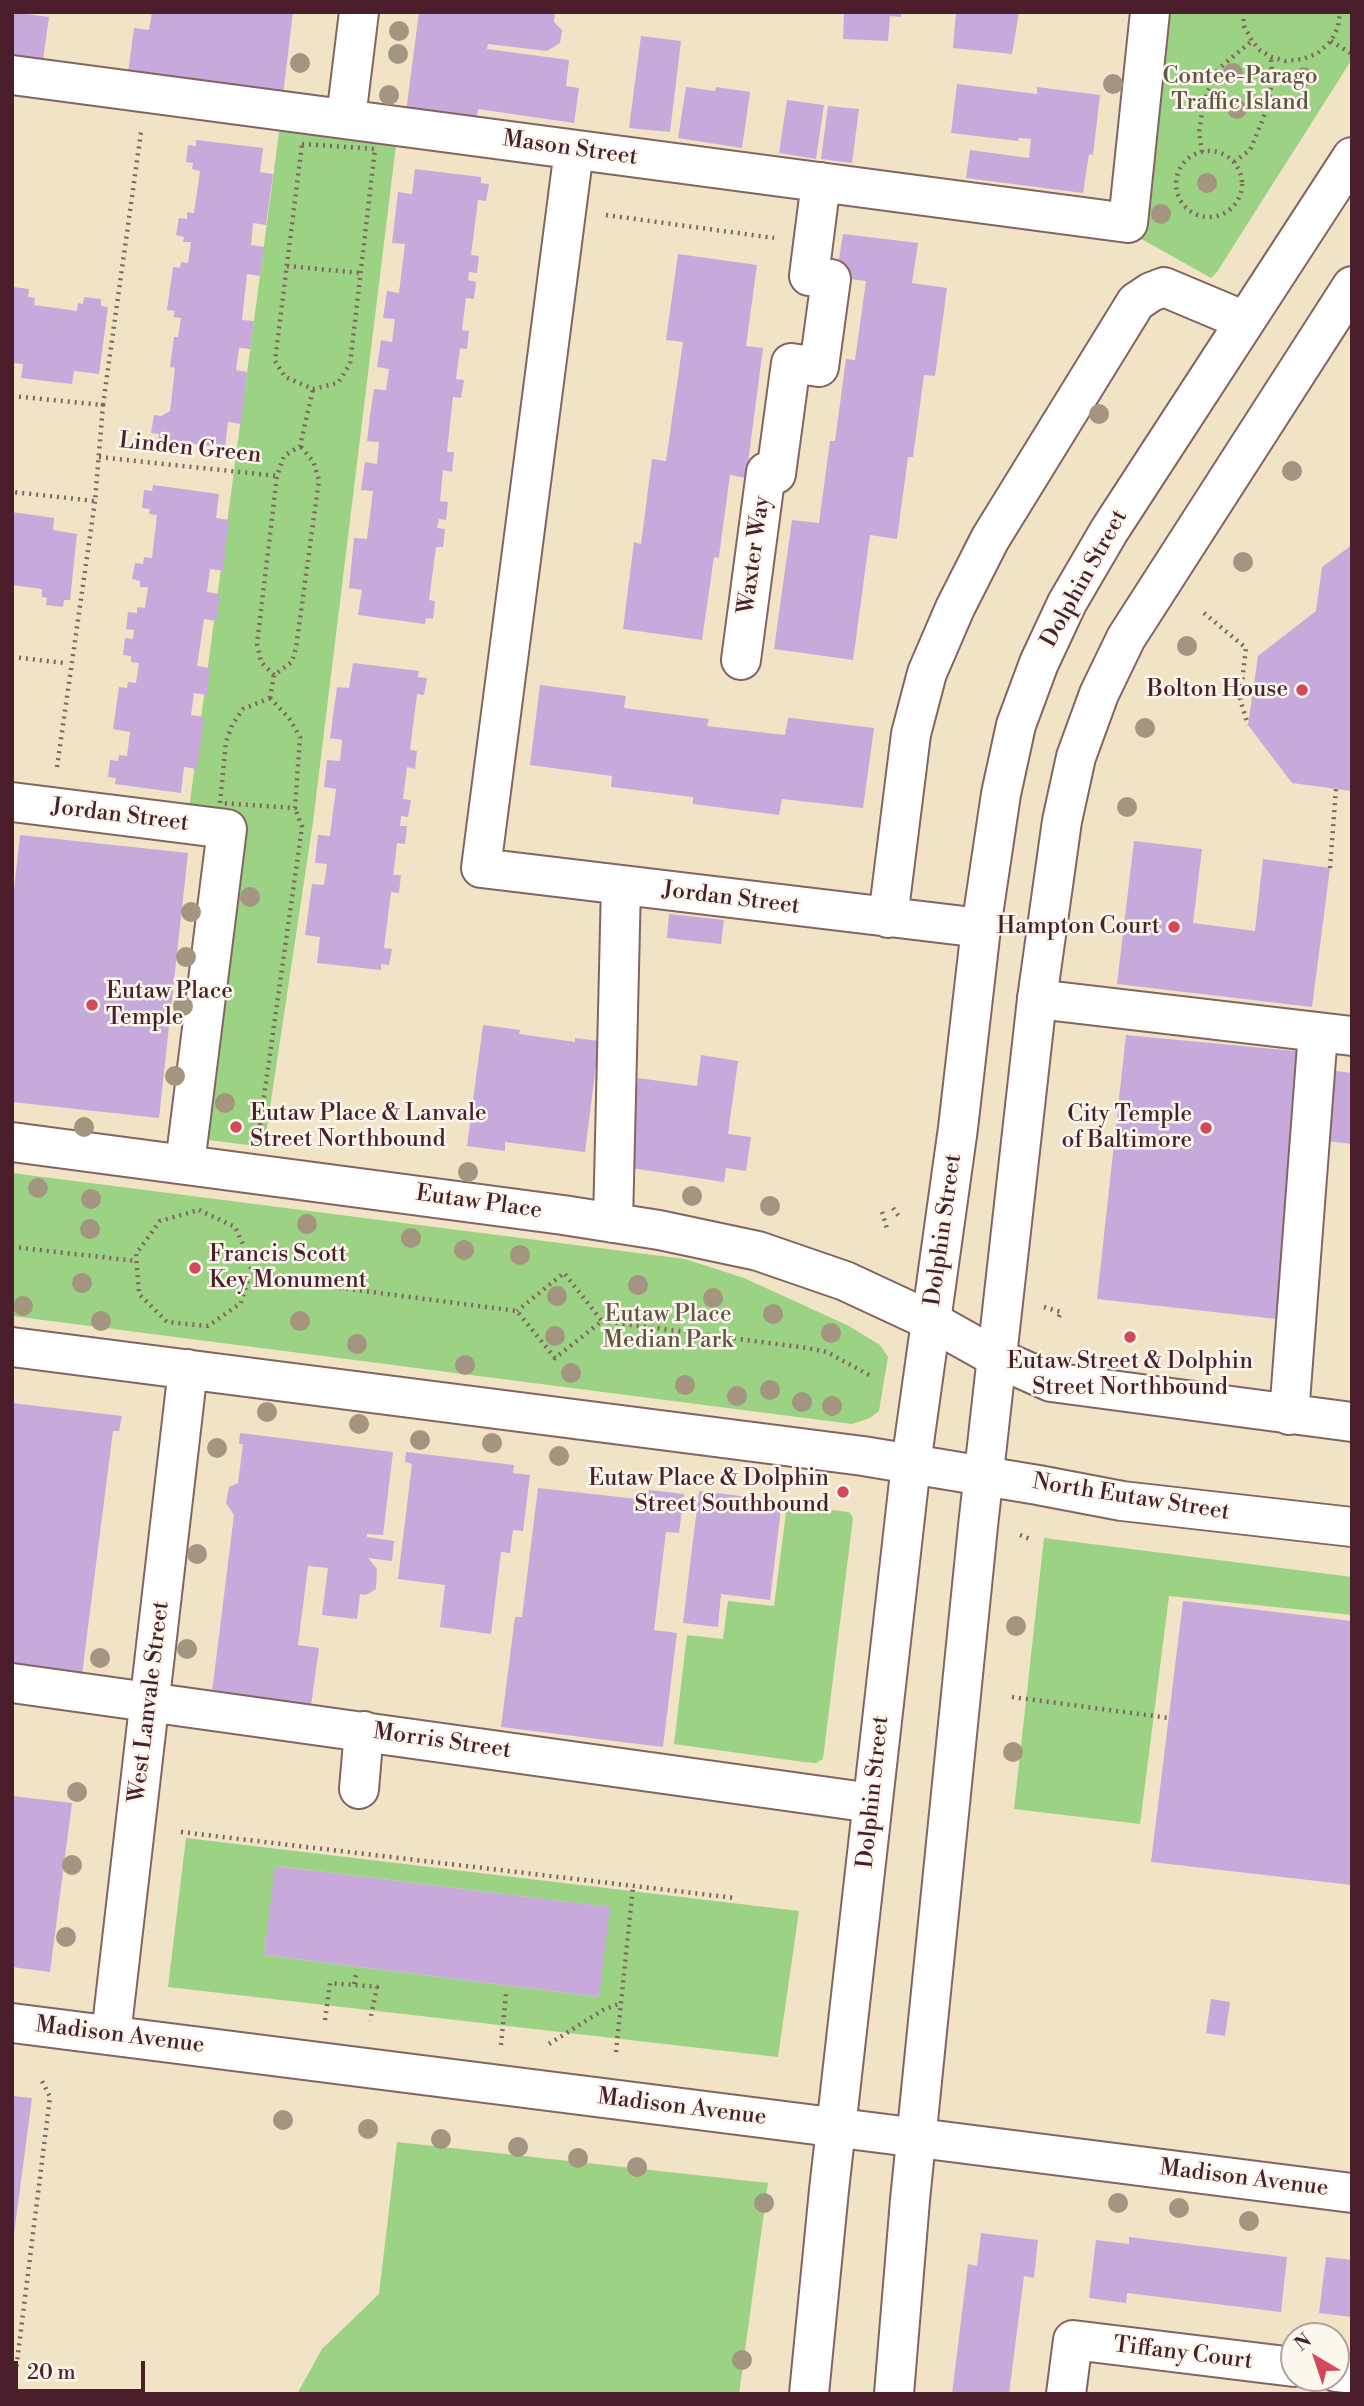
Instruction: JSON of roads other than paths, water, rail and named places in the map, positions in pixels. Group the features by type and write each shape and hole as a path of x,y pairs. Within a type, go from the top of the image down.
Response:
{"street":[{"path":"345,118 359,12"},
{"name":"Mason Street","path":"12,75 1128,223 1150,12"},
{"name":"Jordan Street","path":"574,150 481,868 981,928"},
{"name":"Dolphin Street","path":"809,2394 911,1464 958,1128 981,928 1001,794 1017,725 1039,663 1066,603 1109,531 1352,156"},
{"name":"Waxter Way","path":"741,660 766,472 776,474 791,363 819,367 831,279 809,276 821,182"},
{"path":"894,2394 984,1476 1037,999 1062,821 1076,757 1099,694 1126,638 1352,286"},
{"path":"888,918 911,734 927,673 990,539 1136,302 1164,287 1245,321"},
{"name":"Jordan Street","path":"12,802 227,829 185,1164"},
{"path":"613,1223 621,885"},
{"path":"1037,999 1335,1034 1289,1415"},
{"name":"Eutaw Place","path":"12,1142 613,1223 758,1251 845,1281 931,1321"},
{"path":"931,1321 997,1358 1051,1382 1352,1422"},
{"path":"12,1347 911,1464"},
{"name":"West Lanvale Street","path":"111,2035 188,1369"},
{"name":"North Eutaw Street","path":"911,1464 1122,1501 1352,1527"},
{"name":"Morris Street","path":"12,1683 872,1803"},
{"path":"359,1789 364,1731"},
{"name":"Madison Avenue","path":"12,2022 1352,2193"},
{"name":"Tiffany Court","path":"1066,2394 1073,2340 1280,2365"}],"place":[{"name":"Bolton House","path":"1302,690"},
{"name":"Hampton Court","path":"1174,927"},
{"name":"Eutaw Place Temple","path":"92,1005"},
{"name":"Eutaw Place & Lanvale Street Northbound","path":"236,1127"},
{"name":"City Temple of Baltimore","path":"1206,1128"},
{"name":"Francis Scott Key Monument","path":"195,1268"},
{"name":"Eutaw Street & Dolphin Street Northbound","path":"1130,1337"},
{"name":"Eutaw Place & Dolphin Street Southbound","path":"843,1492"}],"park label":[{"name":"Contee-Parago Traffic Island","path":"1240,90"},
{"name":"Eutaw Place Median Park","path":"668,1328"}]}
